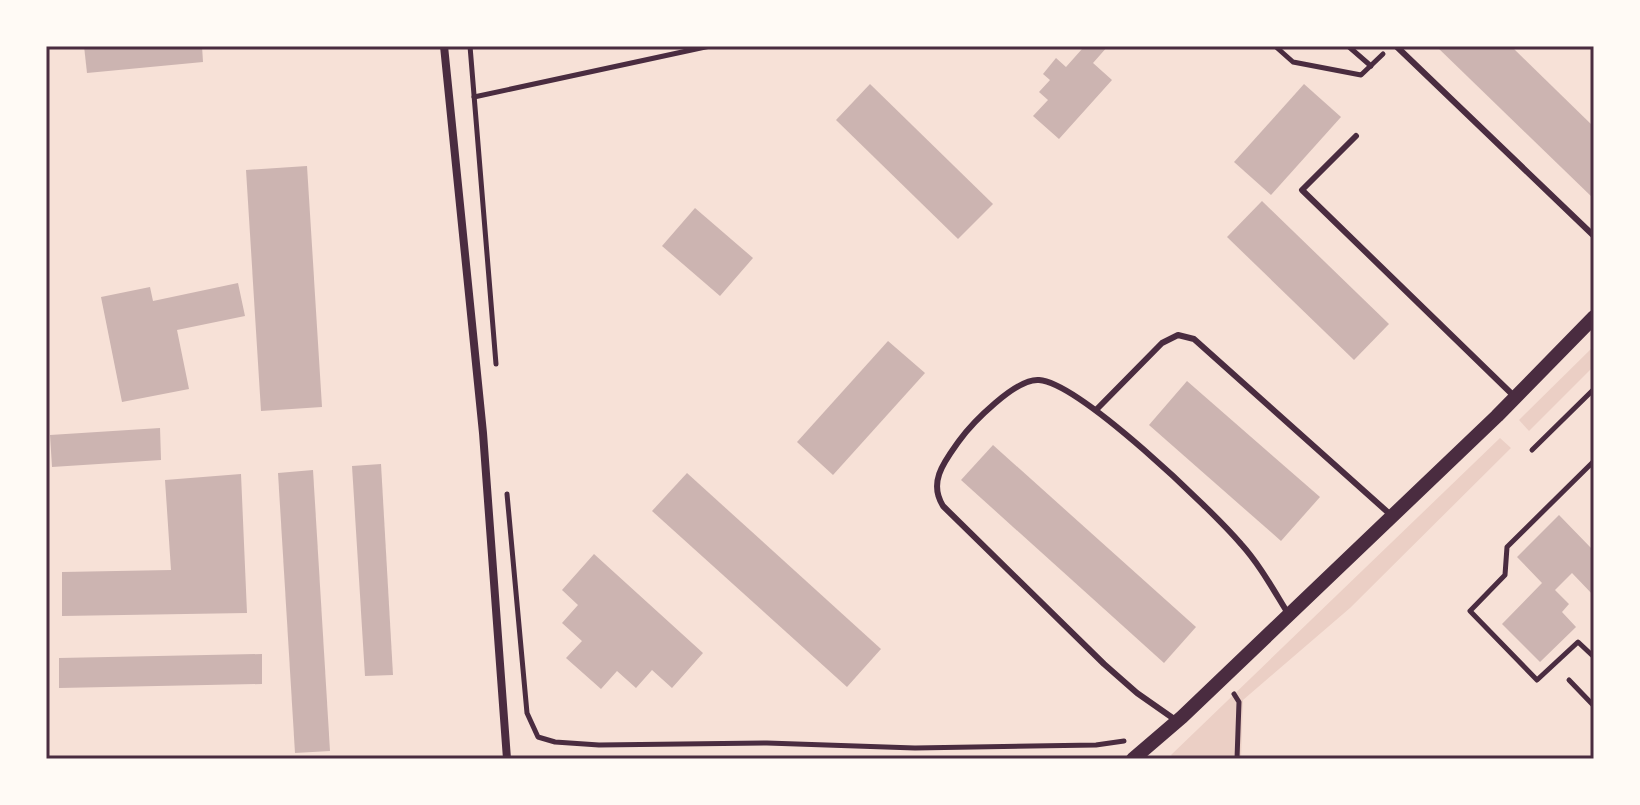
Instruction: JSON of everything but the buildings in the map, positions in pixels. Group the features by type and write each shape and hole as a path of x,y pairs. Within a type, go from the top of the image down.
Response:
{"street":[{"path":"444,46 483,433 507,759"},
{"path":"1133,759 1177,721 1516,398 1594,317"}],"lane":[{"path":"1393,46 1594,236"},
{"path":"1356,136 1302,190 1516,398"},
{"path":"1096,410 1162,343 1178,335 1194,339 1392,516"},
{"path":"1177,721 1137,693 1084,645 960,524 937,497 941,465 965,433 1013,389 1041,380 1064,388 1096,410 1147,454 1242,544 1289,615"}],"path":[{"path":"470,46 496,365"},
{"path":"474,97 710,46"},
{"path":"1275,46 1293,62 1361,75 1393,46"},
{"path":"1348,46 1371,66"},
{"path":"1532,450 1594,389"},
{"path":"1594,461 1507,547 1505,575 1470,611 1537,680 1578,642 1594,657"},
{"path":"506,480 527,713 538,737 555,742 599,745 767,743 915,748 1096,745 1130,741"},
{"path":"1569,680 1594,706"},
{"path":"1231,690 1239,702 1237,759"}],"shaded area":[{"path":"1594,346 1594,366 1529,431 1519,420"},
{"path":"1500,438 1511,448 1350,608 1243,700 1241,759 1175,759 1171,755"}]}
